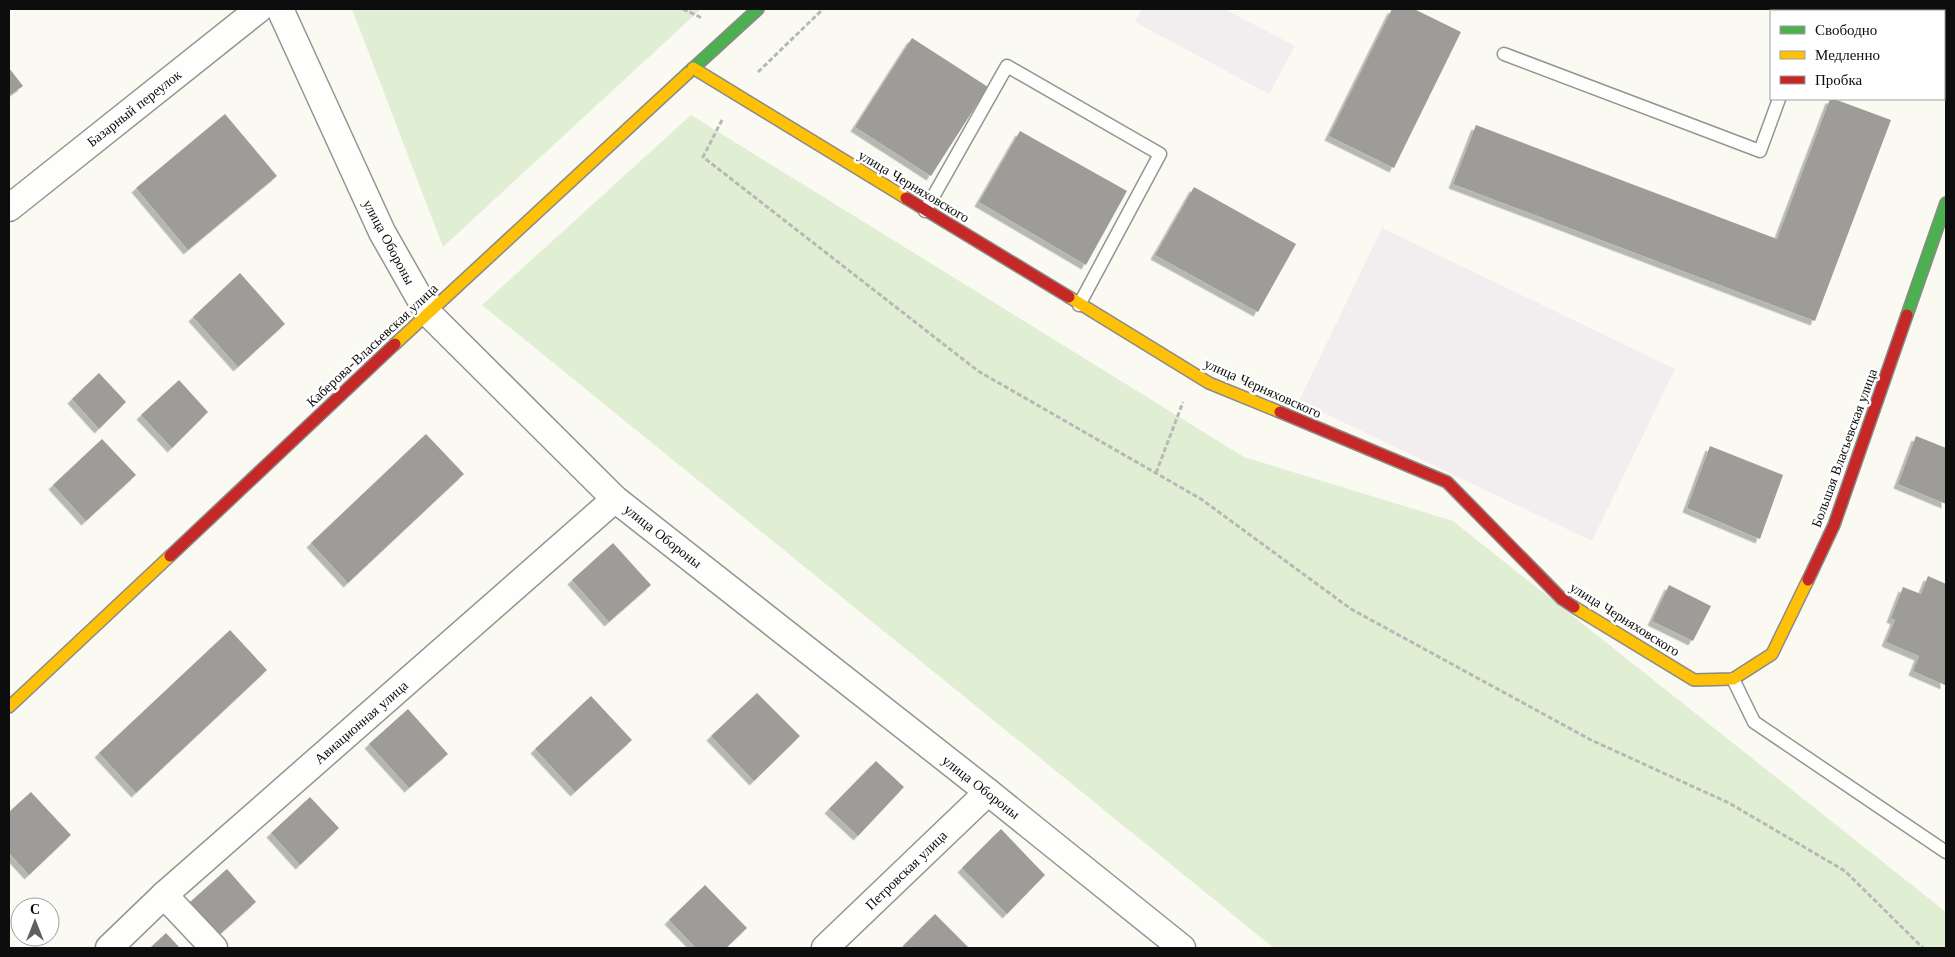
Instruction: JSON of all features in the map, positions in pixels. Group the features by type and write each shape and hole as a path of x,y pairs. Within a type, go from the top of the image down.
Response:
{"street":[{"name":"Базарный переулок","path":"9,208 259,9"},
{"name":"улица Обороны","path":"280,9 382,232 428,313 615,499 988,792 1182,948"},
{"name":"Каберова-Власьевская улица","path":"9,707 428,313 758,9"},
{"name":"улица Черняховского","path":"693,68 1209,383 1447,482 1562,599 1694,680 1733,679"},
{"name":"Большая Власьевская улица","path":"1733,679 1772,654 1834,525 1946,203"},
{"name":"Авиационная улица","path":"109,948 164,896 615,499"},
{"name":"Петровская улица","path":"824,948 988,792"},
{"path":"164,896 214,948"}],"lane":[{"path":"1504,54 1760,151 1779,100"},
{"path":"925,211 1006,66 1160,154 1079,304"},
{"path":"1733,679 1754,722 1946,852"}],"path":[{"path":"823,9 735,94 704,156 978,371 1202,500 1351,609 1591,740 1729,803 1845,871 1924,948"},
{"path":"1156,473 1194,374"}],"shaded area":[{"path":"1142,9 1224,9 1295,46 1269,94 1135,22"},
{"path":"1382,228 1675,369 1592,541 1299,401"}],"green space":[{"path":"352,9 701,9 443,247"},
{"path":"691,115 1244,457 1453,521 1946,912 1946,948 1274,948 482,305"}],"building":[{"path":"1392,9 1414,9 1461,32 1394,168 1329,136"},
{"path":"1903,9 1933,9 1932,10"},
{"path":"912,38 988,87 931,176 855,127"},
{"path":"9,68 23,86 9,96"},
{"path":"1830,100 1837,100 1891,120 1815,321 1453,184 1476,125 1777,239"},
{"path":"225,114 277,176 188,250 136,188"},
{"path":"1020,131 1127,191 1086,265 979,202"},
{"path":"1194,187 1296,244 1258,312 1155,255"},
{"path":"240,273 285,324 238,367 193,317"},
{"path":"99,373 126,402 99,429 72,399"},
{"path":"179,380 208,412 172,448 141,415"},
{"path":"426,434 464,474 348,583 311,543"},
{"path":"1916,436 1946,448 1946,504 1898,484"},
{"path":"102,439 136,475 86,521 53,485"},
{"path":"1710,446 1783,475 1760,539 1687,508"},
{"path":"613,543 651,585 609,622 572,580"},
{"path":"1928,576 1946,584 1945,685 1913,671 1919,656 1886,642 1895,620 1891,618 1903,587 1921,594"},
{"path":"1669,585 1711,606 1693,641 1652,621"},
{"path":"230,630 267,670 136,793 99,753"},
{"path":"757,693 800,736 754,781 711,736"},
{"path":"591,696 632,740 575,792 535,749"},
{"path":"408,709 448,754 409,788 369,744"},
{"path":"876,761 904,787 858,836 829,809"},
{"path":"31,792 71,835 29,875 9,853 9,812"},
{"path":"310,797 339,828 300,865 271,833"},
{"path":"1001,829 1045,875 1007,914 962,868"},
{"path":"227,869 256,902 218,936 189,903"},
{"path":"705,885 747,928 726,948 696,948 669,920"},
{"path":"935,914 969,948 905,948 903,946"},
{"path":"166,933 180,948 150,948"}],"traffic: fast":[{"path":"688,73 758,9"},
{"path":"1907,315 1946,203"}],"traffic: slow":[{"path":"693,68 906,198"},
{"path":"395,344 688,73"},
{"path":"1069,297 1209,383 1280,412"},
{"path":"9,707 170,556"},
{"path":"1574,607 1694,680 1733,679 1772,654 1808,580"}],"traffic: jam":[{"path":"906,198 1069,297"},
{"path":"1808,580 1834,525 1907,315"},
{"path":"170,556 395,344"},
{"path":"1280,412 1447,482 1562,599 1574,607"}]}
